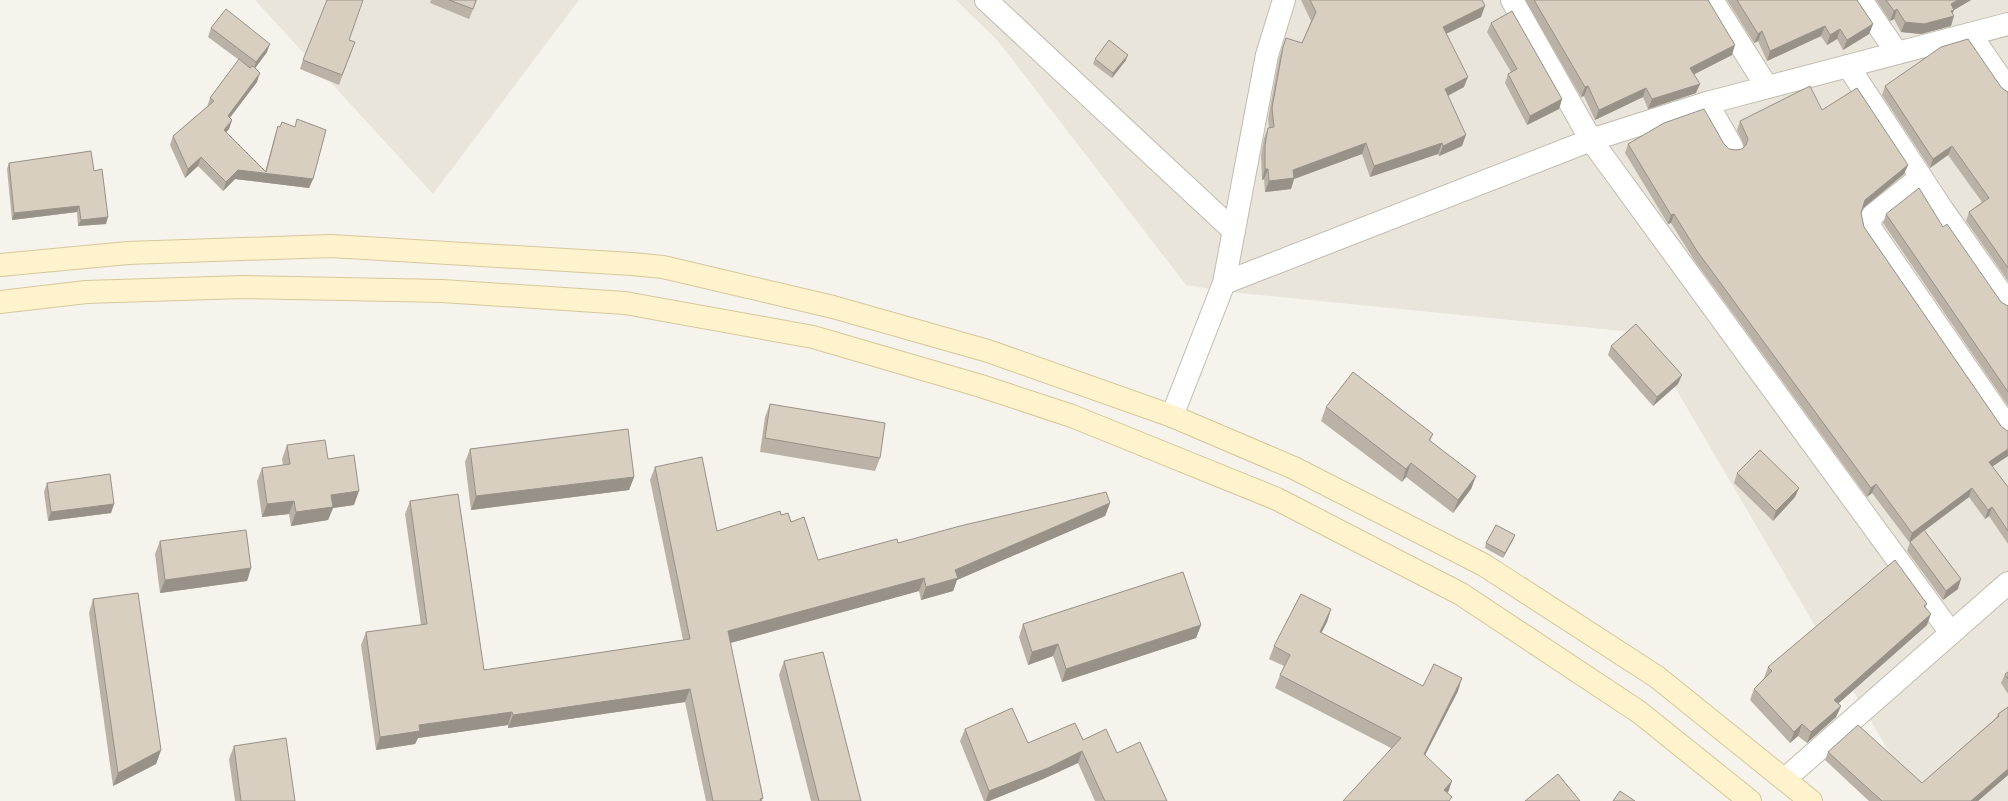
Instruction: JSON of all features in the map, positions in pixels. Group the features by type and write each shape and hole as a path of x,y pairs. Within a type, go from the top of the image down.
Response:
{"street":[{"path":"1172,416 1224,283 1267,55 1284,0"},
{"path":"1512,0 1592,140 1951,633"},
{"path":"1712,0 1767,87"},
{"path":"1861,0 1896,53"},
{"path":"988,1 1234,231"},
{"path":"1224,283 1592,140 1707,103 2008,24"},
{"path":"1970,34 2008,89"},
{"path":"1848,66 1921,177 2008,303"},
{"path":"1707,103 1732,147"},
{"path":"1921,177 1873,216 1870,221 1871,229 2008,428"},
{"path":"0,265 128,253 331,246 663,267 834,307 988,351 1172,416 1294,468 1484,565 1657,677 1811,801"},
{"path":"0,302 86,292 244,287 442,291 625,302 813,337 981,386 1072,416 1277,499 1461,594 1639,712 1750,801"},
{"path":"1785,779 2008,584"}],"shaded area":[{"path":"255,0 579,0 433,194"},
{"path":"956,0 2008,0 2008,801 1918,801 1643,333 1230,292 1186,285 998,41"}],"building":[{"path":"327,0 363,0 349,40 355,42 342,75 303,60"},
{"path":"449,0 476,0 473,9"},
{"path":"1310,0 1482,0 1485,6 1443,27 1468,77 1445,89 1466,135 1443,146 1442,143 1374,166 1366,143 1293,170 1294,178 1269,181 1268,169 1265,169 1265,145 1268,128 1274,127 1272,108 1283,47 1286,38 1302,43 1316,12"},
{"path":"1534,0 1708,0 1735,45 1690,68 1700,84 1652,99 1646,88 1599,110 1588,86 1585,87"},
{"path":"1737,0 1857,0 1873,24 1847,40 1840,29 1830,35 1825,26 1770,51 1762,31 1758,34"},
{"path":"1886,0 1958,0 1951,4 1954,10 1951,11 1954,16 1924,24 1905,22 1897,9 1894,11"},
{"path":"226,9 270,44 256,62 211,28"},
{"path":"1512,11 1562,99 1530,116 1508,74 1517,69 1491,23"},
{"path":"1968,39 2001,87 2008,92 2008,268 1969,212 1989,198 1952,146 1933,159 1885,86 1941,47"},
{"path":"1109,40 1128,55 1113,73 1095,59"},
{"path":"239,59 250,68 253,66 260,73 228,116 232,120 224,130 266,172 278,126 280,127 282,122 295,127 297,119 326,130 313,179 238,170 226,182 201,157 188,169 173,136 214,101 210,98"},
{"path":"1810,86 1822,110 1857,88 1908,165 1865,200 1861,213 1864,227 2001,426 2008,431 2008,449 1989,462 2008,487 2008,531 1992,507 1988,510 1972,488 1912,533 1876,484 1871,488 1697,251 1674,214 1671,215 1628,144 1664,123 1704,109 1724,144 1729,149 1742,149 1746,145 1748,139 1740,121"},
{"path":"91,151 94,171 102,169 108,217 81,220 79,206 14,213 9,163"},
{"path":"1919,188 1943,227 1947,224 2001,302 2008,306 2008,392 1886,214"},
{"path":"1636,324 1682,375 1657,397 1611,346"},
{"path":"1353,372 1433,434 1429,440 1476,476 1458,500 1411,463 1406,469 1326,407"},
{"path":"770,404 885,423 880,458 765,438"},
{"path":"628,429 634,477 476,496 470,449"},
{"path":"325,440 328,459 354,455 359,491 331,495 333,507 296,512 294,501 267,504 262,468 290,464 287,445"},
{"path":"1760,450 1799,488 1776,511 1737,473"},
{"path":"702,457 717,531 780,511 781,515 788,513 791,522 804,517 818,560 897,539 898,543 960,526 1106,492 1110,503 955,570 958,578 926,587 924,578 728,631 763,798 760,799 761,801 713,801 690,689 513,715 512,712 419,725 420,731 380,737 366,632 427,624 410,501 458,494 484,670 690,639 655,467"},
{"path":"110,474 114,504 51,512 47,483"},
{"path":"1496,525 1515,535 1505,553 1486,543"},
{"path":"246,530 251,568 165,580 160,541"},
{"path":"1924,530 1961,579 1946,591 1910,542"},
{"path":"1895,560 1927,604 1924,606 1931,614 1834,700 1841,706 1811,732 1802,724 1794,732 1754,689 1772,671 1768,667"},
{"path":"1183,572 1201,625 1066,669 1058,644 1032,652 1023,624"},
{"path":"138,593 161,750 118,773 93,599"},
{"path":"1301,594 1331,609 1320,632 1423,686 1434,664 1462,678 1424,754 1452,781 1444,790 1452,797 1449,801 1343,801 1401,738 1280,675 1290,655 1274,646"},
{"path":"823,652 861,801 819,801 784,661"},
{"path":"2008,672 2008,679 2005,674"},
{"path":"2008,707 2008,769 1971,801 1882,801 1828,752 1858,725 1922,783 1999,716 1998,714"},
{"path":"1012,708 1028,743 1075,723 1083,740 1106,729 1117,753 1140,742 1167,801 1105,801 1082,751 1048,768 989,791 965,729"},
{"path":"286,738 295,801 241,801 234,746"},
{"path":"1558,774 1580,801 1525,801"},
{"path":"1620,791 1635,801 1613,801"}]}
